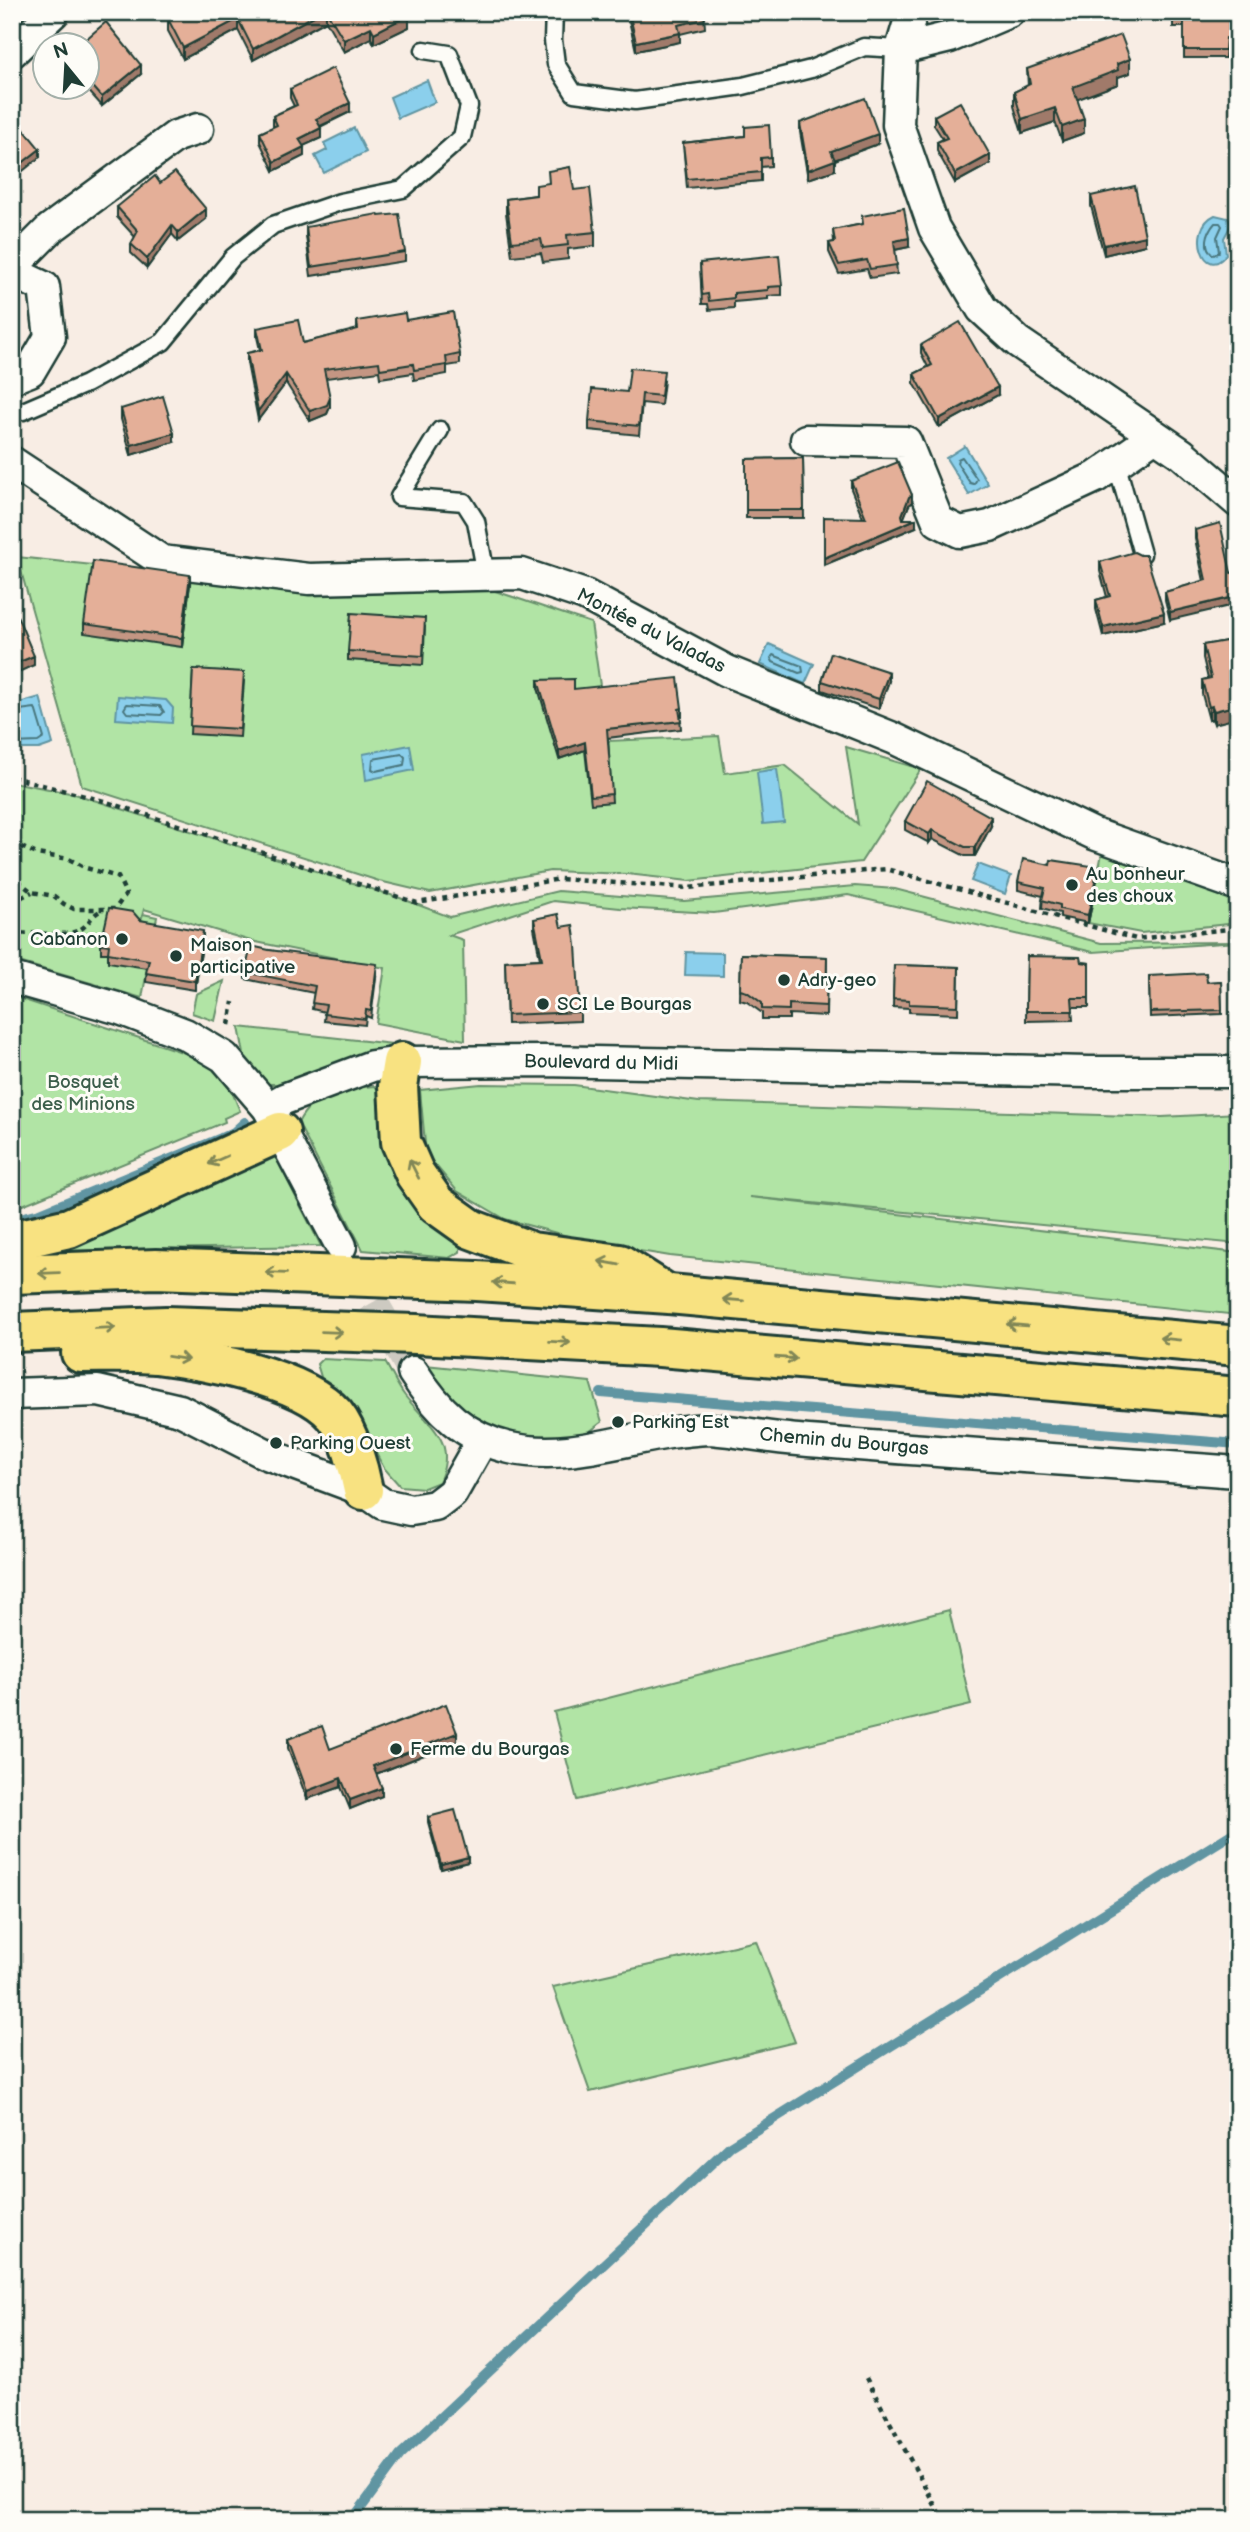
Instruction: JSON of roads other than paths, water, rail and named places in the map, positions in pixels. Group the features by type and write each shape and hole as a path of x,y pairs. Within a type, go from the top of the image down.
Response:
{"main road":[{"path":"402,1062 398,1086 401,1142 415,1174 436,1204 471,1229 533,1252 620,1264 669,1294"},
{"path":"12,1241 69,1228 274,1120"},
{"path":"12,1274 170,1270 477,1281 669,1294 1238,1346"},
{"path":"12,1332 166,1326 416,1334 660,1347 1238,1398"},
{"path":"12,1352 155,1354 218,1364 276,1380 312,1397 336,1416 358,1462 363,1490"}],"street":[{"path":"12,52 54,12"},
{"path":"912,12 901,49 898,125 934,228 982,309 1018,342 1182,454 1236,497"},
{"path":"901,49 950,37 1009,12"},
{"path":"12,378 30,371 50,337 44,287 12,270 50,229 176,136 198,129"},
{"path":"806,440 906,442 938,521 960,532 990,526 1096,477 1155,436"},
{"name":"Montée du Valadas","path":"12,462 162,561 309,579 522,574 585,595 727,670 893,738 1094,834 1238,885"},
{"path":"12,978 120,1009 185,1034 224,1057 274,1120 341,1246"},
{"name":"Boulevard du Midi","path":"274,1120 284,1100 372,1066 402,1062 543,1061 1089,1072 1238,1072"},
{"name":"Chemin du Bourgas","path":"413,1372 429,1398 452,1422 480,1439 510,1448 549,1453 706,1429 797,1440 1238,1472"},
{"path":"12,1394 98,1391 180,1410 264,1453 363,1490 383,1504 411,1510 435,1506 452,1493 480,1439"}],"lane":[{"path":"554,12 555,64 574,93 635,101 743,86 811,69 864,47 901,49"},
{"path":"12,410 23,411 86,384 163,342 233,257 273,225 340,202 403,189 433,163 462,137 469,106 449,54 424,50"},
{"path":"440,430 399,497 464,502 476,521 486,575"},
{"path":"1116,462 1142,554"}],"water":[{"path":"427,80 435,102 398,118 390,97"},
{"path":"354,128 366,152 324,173 315,156 327,150 324,143"},
{"path":"1215,215 1228,218 1231,225 1224,238 1226,254 1219,262 1212,263 1206,259 1200,241 1206,222"},
{"path":"965,446 988,484 969,495 946,458"},
{"path":"769,644 814,664 805,684 760,664"},
{"path":"118,696 166,700 173,708 172,723 116,719"},
{"path":"40,697 53,744 39,749 12,749 12,705"},
{"path":"410,745 414,770 366,780 363,754"},
{"path":"777,769 784,822 763,824 757,772"},
{"path":"978,864 1011,876 1005,894 971,881"},
{"path":"686,952 723,953 723,976 685,975"}],"waterway":[{"path":"12,1220 40,1213 221,1138 234,1132 245,1122"},
{"path":"601,1393 1238,1444"},
{"path":"352,2520 400,2455 730,2146 1238,1830"}],"tunnel":[{"path":"351,1263 413,1372"}],"place":[{"name":"Au bonheur des choux","path":"1072,885"},
{"name":"Cabanon","path":"122,939"},
{"name":"Maison participative","path":"176,956"},
{"name":"Adry-geo","path":"784,980"},
{"name":"SCI Le Bourgas","path":"543,1004"},
{"name":"Parking Est","path":"618,1422"},
{"name":"Parking Ouest","path":"276,1443"},
{"name":"Ferme du Bourgas","path":"396,1749"}],"park label":[{"name":"Bosquet des Minions","path":"83,1093"}]}
